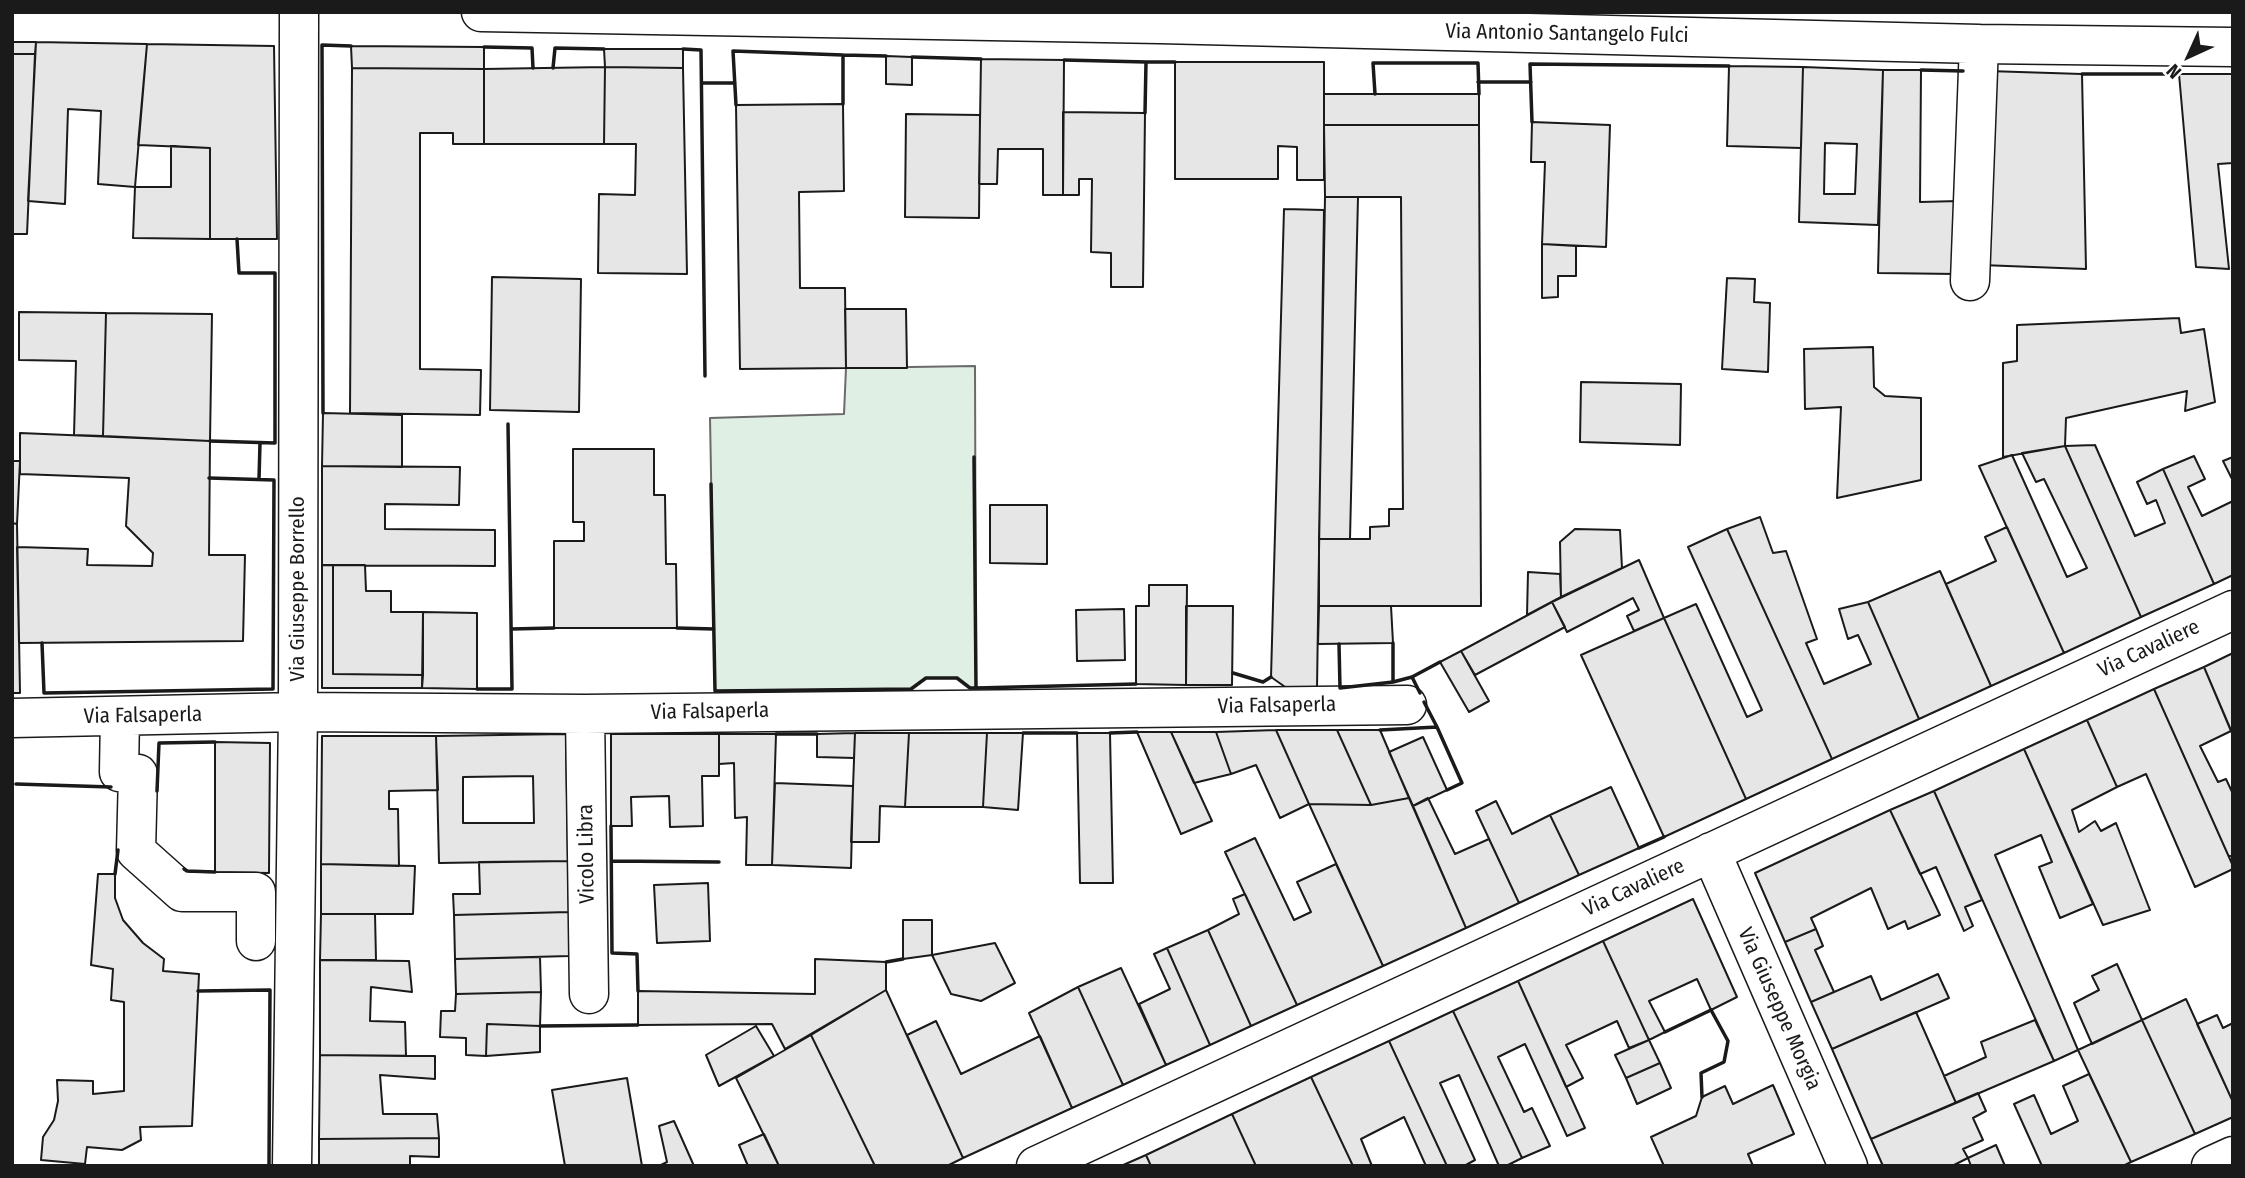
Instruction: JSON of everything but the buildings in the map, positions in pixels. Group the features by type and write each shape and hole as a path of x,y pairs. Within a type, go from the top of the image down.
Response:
{"street":[{"name":"Via Giuseppe Borrello","path":"292,1166 298,712 299,12"},
{"name":"Via Antonio Santangelo Fulci","path":"481,12 716,14 1979,44 2233,47"},
{"path":"1970,281 1979,44"},
{"name":"Via Cavaliere","path":"1036,1166 2233,610"},
{"name":"Via Falsaperla","path":"12,718 298,712 585,714 1407,705"},
{"name":"Vicolo Libra","path":"585,714 589,994"},
{"path":"120,716 119,772 138,774 136,851 182,892 256,891 256,941"},
{"name":"Via Giuseppe Morgia","path":"1711,852 1848,1166"},
{"path":"2211,1166 2233,1156"}],"green space":[{"path":"975,366 976,688 970,688 957,678 926,678 911,689 715,691 710,418 844,414 846,368"}],"wall":[{"path":"323,413 322,45 351,46"},
{"path":"484,47 532,48 533,68"},
{"path":"553,68 555,48 604,49"},
{"path":"683,49 701,50 705,376"},
{"path":"736,105 733,51 843,55 843,104"},
{"path":"843,55 886,56"},
{"path":"912,57 981,59"},
{"path":"1064,60 1146,62 1145,113"},
{"path":"1146,62 1175,62"},
{"path":"1375,94 1373,63 1478,63 1479,94"},
{"path":"1532,122 1530,64 1729,66"},
{"path":"1921,70 1963,71"},
{"path":"2082,74 2179,74"},
{"path":"1478,82 1531,82"},
{"path":"702,83 735,83"},
{"path":"210,441 275,443 275,273 239,273 237,239"},
{"path":"477,689 512,689 508,424"},
{"path":"259,479 260,443"},
{"path":"974,457 976,688 1136,684"},
{"path":"42,643 44,693 273,689 274,480 209,478"},
{"path":"711,484 715,691 911,689 926,678 957,678 970,688 976,688"},
{"path":"511,629 554,628"},
{"path":"677,628 714,629"},
{"path":"1339,644 1340,688 1393,682 1393,643"},
{"path":"1393,682 1412,677 1440,662"},
{"path":"1233,673 1263,682 1271,677"},
{"path":"1412,677 1420,693"},
{"path":"1424,702 1437,727"},
{"path":"1380,730 1437,727 1462,783 1447,790"},
{"path":"1110,733 1137,732"},
{"path":"1023,733 1077,733"},
{"path":"776,734 817,734"},
{"path":"157,791 159,743 215,742"},
{"path":"16,784 111,787"},
{"path":"611,826 612,953 637,954 638,991"},
{"path":"1639,848 1664,837"},
{"path":"115,874 118,850"},
{"path":"612,861 719,862"},
{"path":"184,869 215,872"},
{"path":"886,962 903,959"},
{"path":"198,991 270,990 269,1166"},
{"path":"1665,1032 1711,1010 1728,1041 1724,1062 1701,1073 1702,1097"},
{"path":"540,1026 638,1025"}]}
